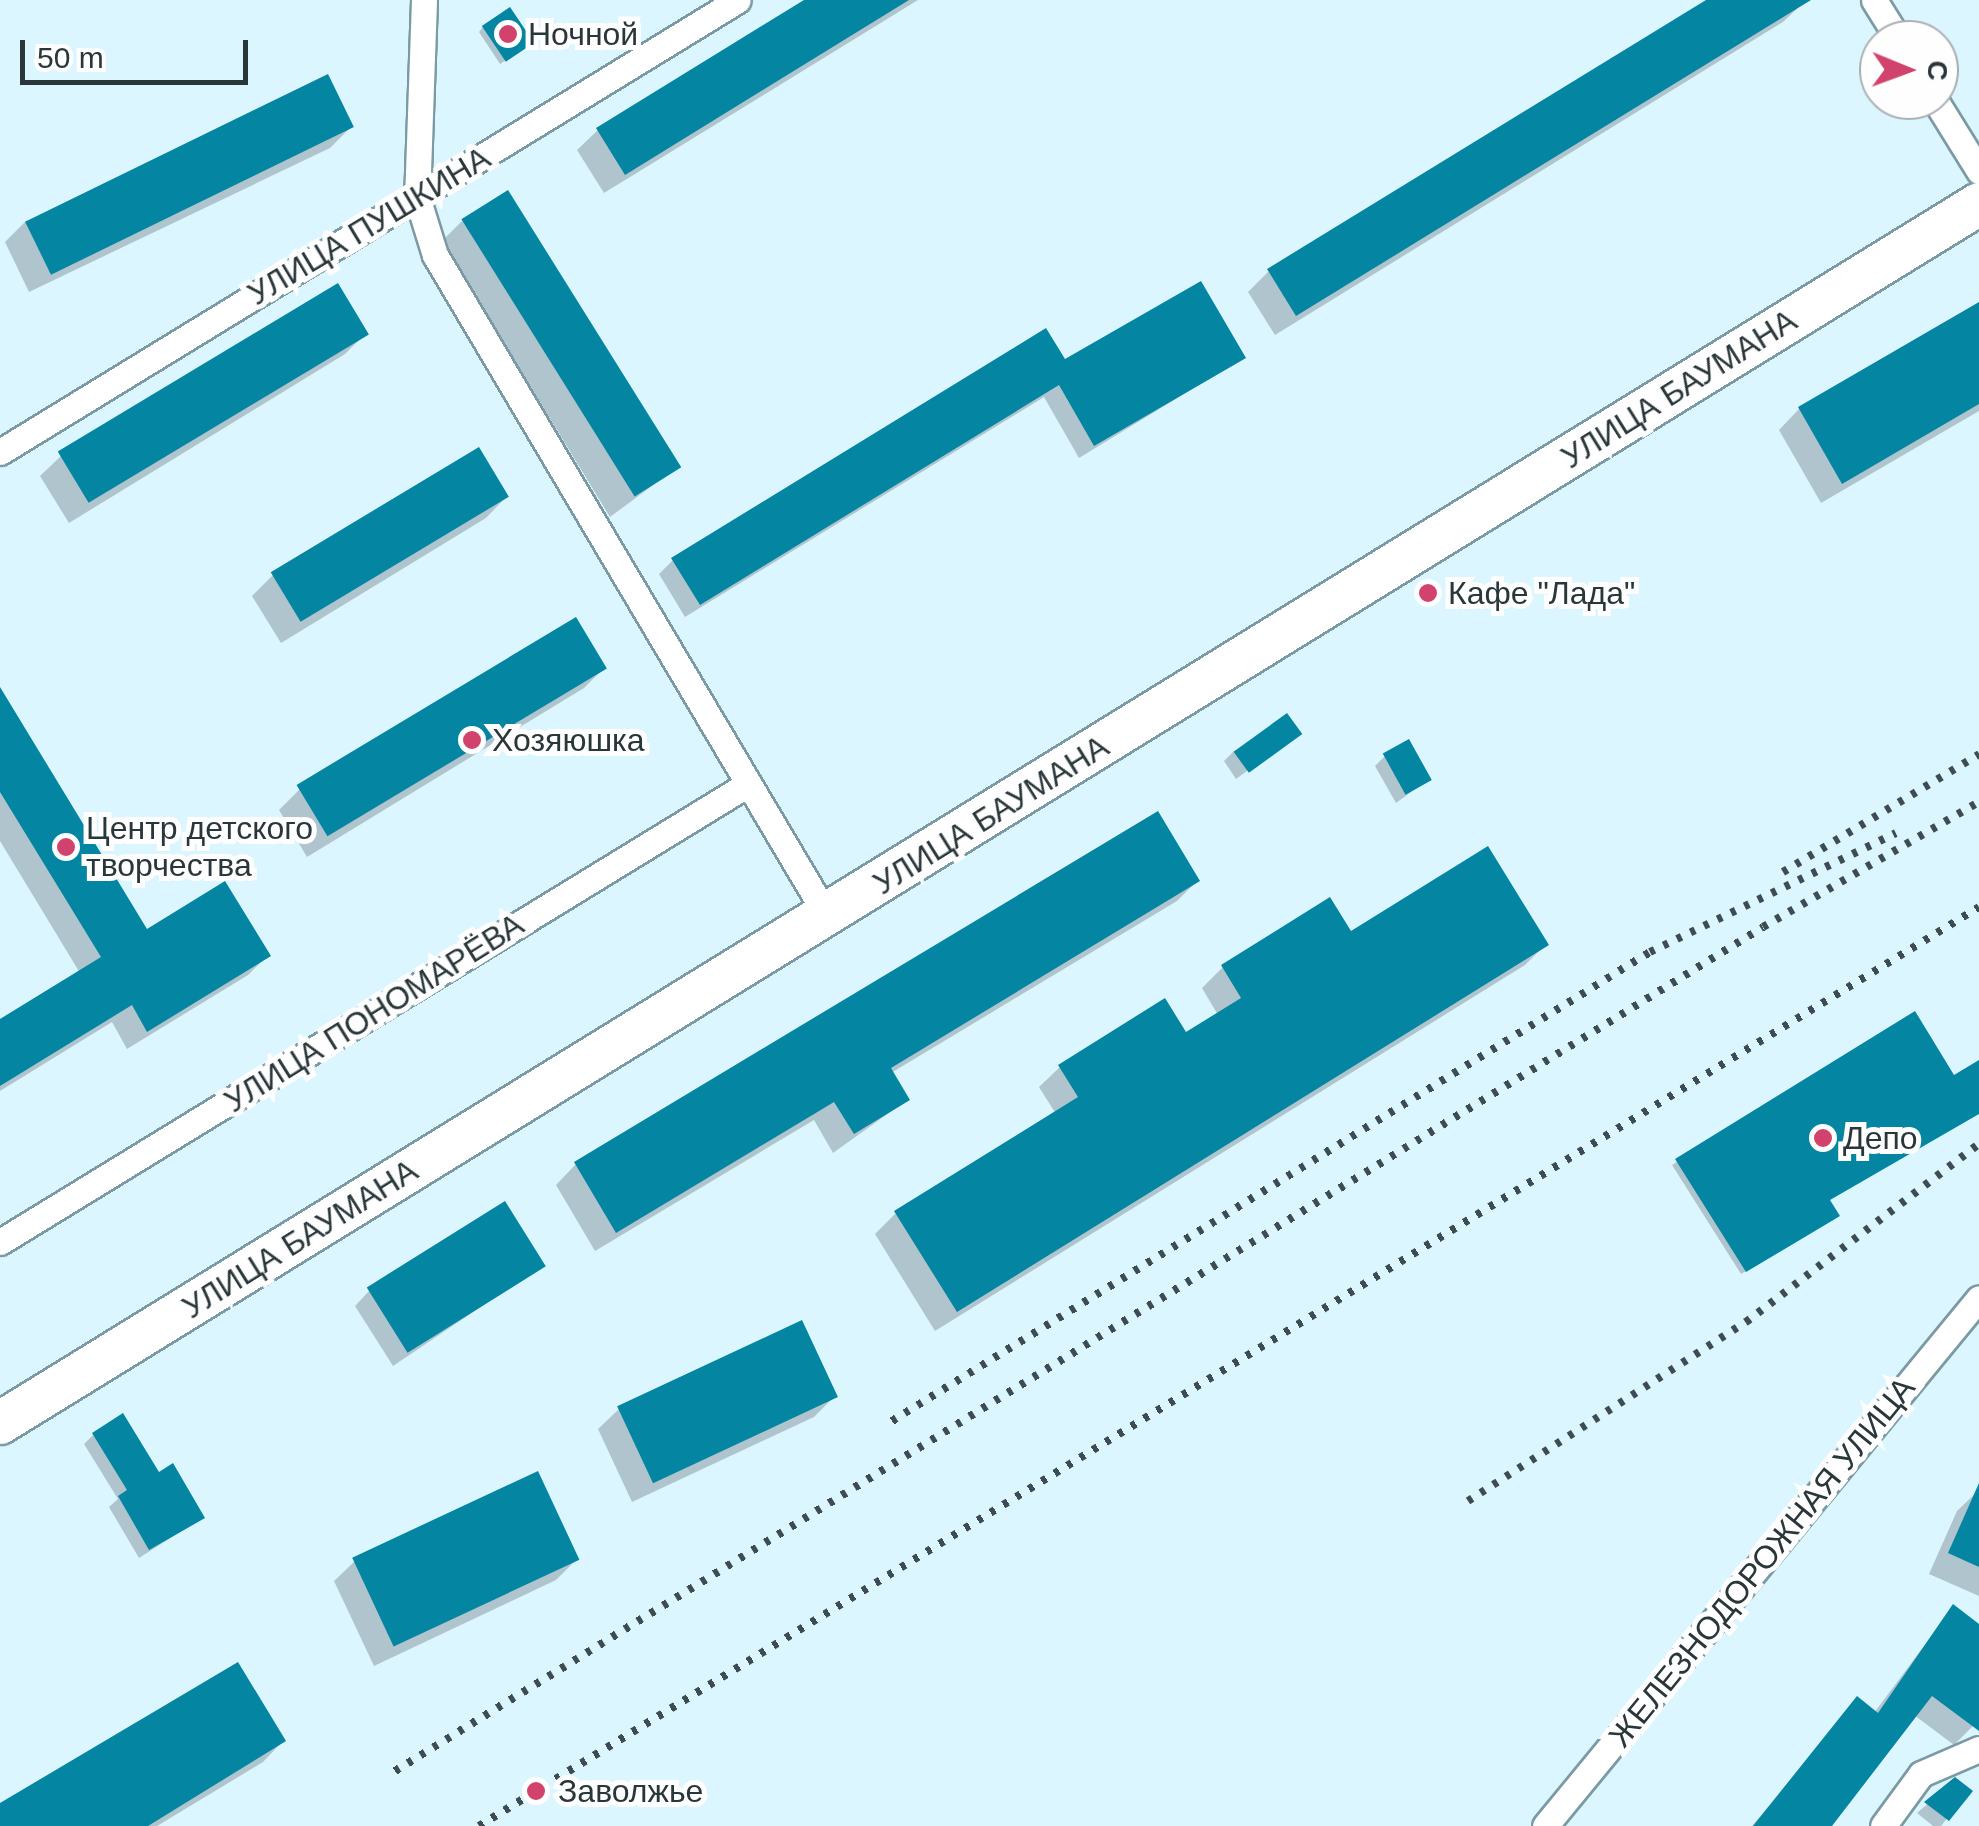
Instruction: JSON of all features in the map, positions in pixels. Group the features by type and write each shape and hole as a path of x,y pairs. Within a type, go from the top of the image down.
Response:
{"main road":[{"name":"УЛИЦА БАУМАНА","path":"0,1423 1979,204"}],"street":[{"path":"424,0 417,197 435,255 826,916"},
{"name":"УЛИЦА ПУШКИНА","path":"0,452 738,0"},
{"path":"1948,120 1979,171"},
{"name":"УЛИЦА ПОНОМАРЁВА","path":"0,1242 748,784"},
{"name":"ЖЕЛЕЗНОДОРОЖНАЯ УЛИЦА","path":"1545,1826 1979,1298"},
{"path":"1884,1826 1921,1774 1979,1749"}],"building":[{"path":"804,0 909,0 625,175 596,128"},
{"path":"1706,0 1811,0 1296,316 1267,269"},
{"name":"Ночной","path":"510,7 534,43 506,62 482,26"},
{"path":"328,74 354,127 51,275 25,222"},
{"path":"508,190 681,467 635,496 461,219"},
{"path":"1201,281 1246,358 1094,446 1059,385 700,605 671,558 1046,328 1065,359"},
{"path":"338,283 369,334 89,503 58,451"},
{"path":"1979,302 1979,404 1842,484 1798,407"},
{"path":"479,447 509,497 301,622 271,572"},
{"path":"576,617 607,668 327,836 297,785"},
{"path":"0,687 147,929 225,881 271,956 147,1032 132,1005 0,1086 0,1019 101,957 0,792"},
{"path":"1287,713 1302,734 1249,773 1234,752"},
{"path":"1409,739 1432,780 1406,795 1383,754"},
{"path":"1158,811 1200,881 891,1068 910,1100 854,1134 834,1102 616,1233 574,1162"},
{"path":"1488,846 1549,945 957,1312 894,1211 1078,1097 1058,1065 1165,998 1186,1032 1241,998 1221,965 1330,897 1351,931"},
{"name":"Депо","path":"1915,1011 1954,1075 1979,1060 1979,1114 1830,1200 1840,1216 1746,1272 1675,1159"},
{"path":"505,1201 546,1266 408,1353 367,1287"},
{"path":"802,1320 838,1397 653,1483 617,1406"},
{"path":"123,1413 159,1472 173,1463 205,1518 149,1550 118,1496 127,1490 92,1433"},
{"path":"538,1471 579,1560 394,1646 352,1558"},
{"path":"1979,1483 1979,1567 1948,1553"},
{"path":"1953,1604 1979,1624 1979,1731 1932,1696 1832,1826 1753,1826 1857,1696 1878,1713"},
{"path":"238,1662 286,1741 148,1826 0,1826 0,1803"},
{"path":"1955,1777 1973,1791 1949,1821 1924,1802"}],"railway":[{"path":"1783,872 1979,754"},
{"path":"395,1771 1763,927 1979,802"},
{"path":"892,1421 1650,952 1896,833"},
{"path":"479,1826 1979,907"},
{"path":"1468,1501 1746,1322 1979,1144"}],"place":[{"name":"Ночной","path":"508,34"},
{"name":"Кафе \"Лада\"","path":"1428,593"},
{"name":"Хозяюшка","path":"472,740"},
{"name":"Центр детского творчества","path":"66,847"},
{"name":"Депо","path":"1823,1138"},
{"name":"Заволжье","path":"536,1791"}]}
